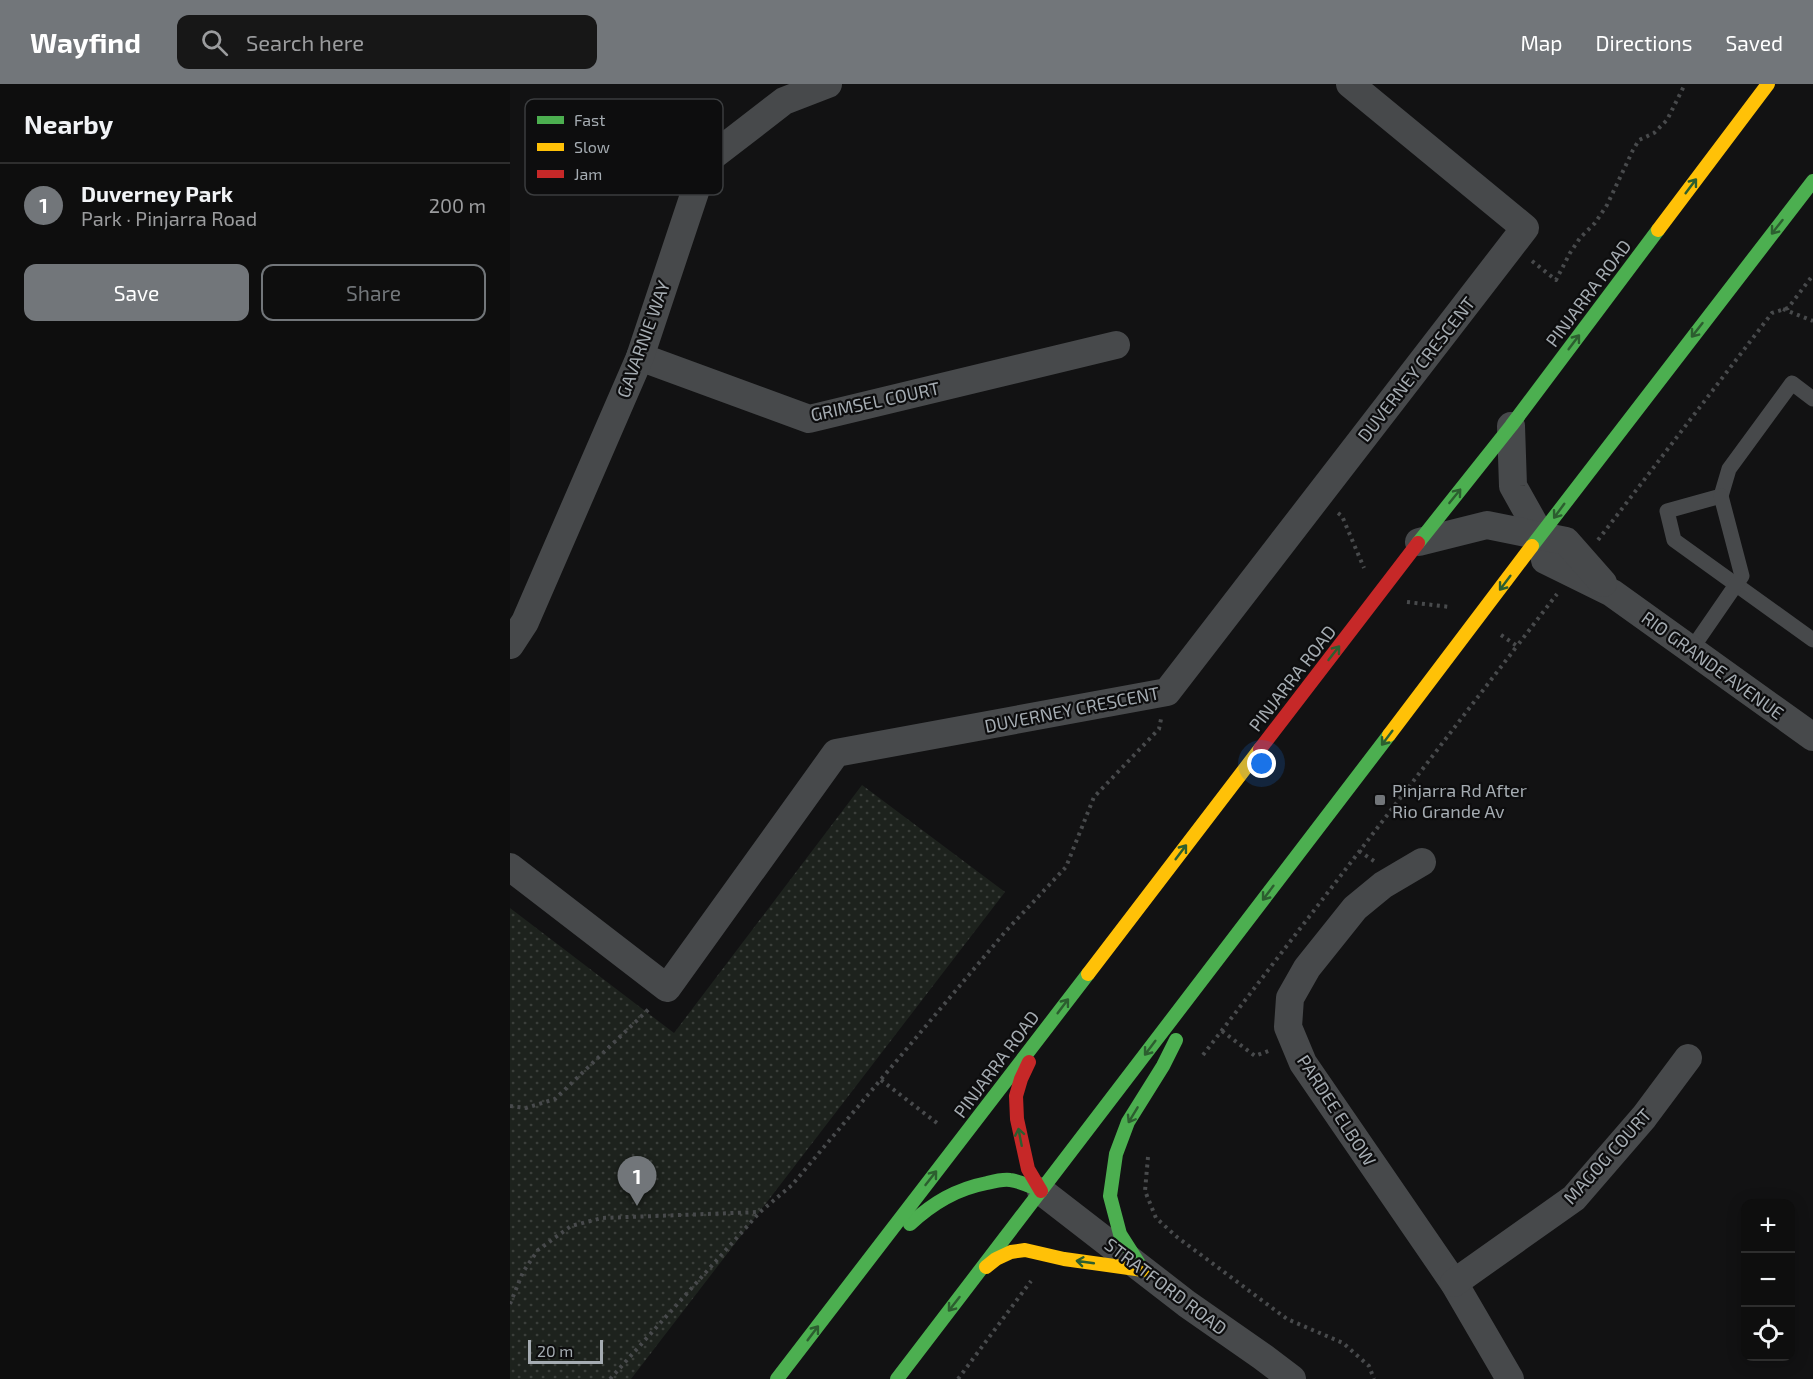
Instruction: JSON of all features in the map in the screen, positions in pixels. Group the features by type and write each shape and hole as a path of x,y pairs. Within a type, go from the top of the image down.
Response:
{"main road":[{"name":"PINJARRA ROAD","path":"777,1379 1419,542 1511,426 1768,84"},
{"path":"897,1379 1584,476 1813,181"},
{"path":"1143,1270 1120,1234 1110,1196 1116,1154 1128,1122 1163,1066 1209,971"},
{"path":"1041,1191 1028,1169 1023,1150 1017,1119 1017,1096 1021,1079 1042,1033"},
{"path":"862,1268 927,1209 953,1192 1009,1180 1041,1191"},
{"path":"977,1275 996,1259 1011,1252 1025,1250 1064,1259 1143,1270"}],"street":[{"name":"GAVARNIE WAY","path":"723,148 784,101 828,84"},
{"name":"DUVERNEY CRESCENT","path":"667,988 836,753 1167,692 1525,228 1350,84"},
{"name":"GAVARNIE WAY","path":"510,645 525,622 640,357 694,195"},
{"name":"GRIMSEL COURT","path":"640,357 809,419 1116,345"},
{"name":"RIO GRANDE AVENUE","path":"1511,426 1513,486 1540,536 1545,560 1612,593 1813,737"},
{"path":"1419,542 1487,525 1540,536"},
{"name":"PARDEE ELBOW","path":"1422,862 1383,885 1355,909 1307,968 1290,998 1288,1027 1303,1063 1454,1283 1510,1379"},
{"path":"510,867 667,988"},
{"name":"MAGOG COURT","path":"1454,1283 1574,1198 1644,1117 1688,1058"},
{"name":"STRATFORD ROAD","path":"1041,1191 1187,1304 1292,1379"}],"lane":[{"path":"1691,650 1742,576 1721,496 1729,468 1792,383 1813,399"},
{"path":"1721,496 1666,511 1674,540 1813,640"}],"path":[{"path":"1783,309 1813,321"},
{"path":"610,1379 760,1212 792,1185 1005,932 1066,867 1094,797 1159,729 1167,692"},
{"path":"510,1106 526,1108 555,1099 642,1017 667,988"},
{"path":"1222,1030 1255,1056 1294,1041"},
{"path":"880,1080 940,1126"},
{"path":"510,1304 523,1272 538,1250 571,1226 602,1218 760,1212"},
{"path":"958,1379 1033,1278"}],"shaded area":[{"path":"862,785 1005,892 631,1379 510,1379 510,908 674,1033"}],"traffic: fast":[{"path":"1532,546 1813,181"},
{"path":"1418,543 1511,426 1658,230"},
{"path":"897,1379 1389,735"},
{"path":"777,1379 1088,974"},
{"path":"1143,1270 1120,1234 1110,1196 1116,1154 1128,1122 1163,1066 1176,1040"},
{"path":"910,1224 946,1198 976,1186 1007,1180 1041,1191"}],"traffic: slow":[{"path":"1658,230 1768,84"},
{"path":"1389,735 1532,546"},
{"path":"1088,974 1260,749"},
{"path":"986,1267 1011,1252 1025,1250 1064,1259 1143,1270"}],"traffic: jam":[{"path":"1260,749 1418,543"},
{"path":"1029,1062 1016,1096 1017,1119 1028,1169 1041,1191"}],"place":[{"name":"Pinjarra Rd After Rio Grande Av","path":"1380,800"},
{"name":"Duverney Park","path":"637,1206"}]}
